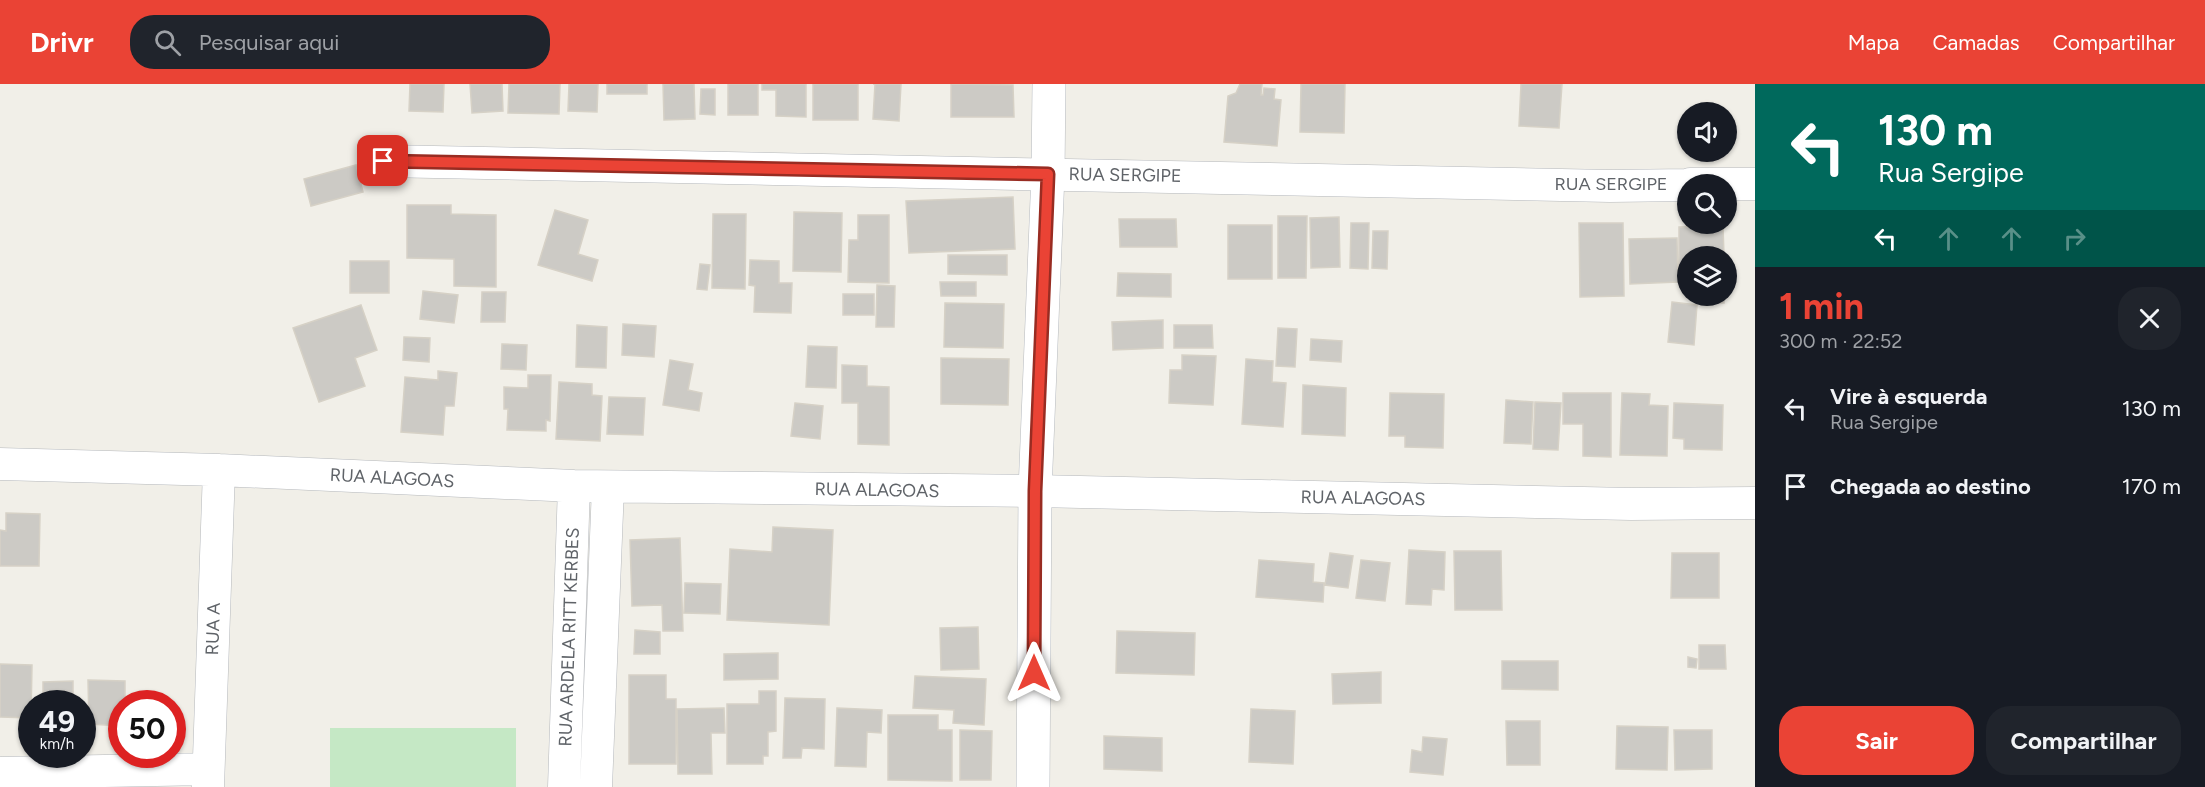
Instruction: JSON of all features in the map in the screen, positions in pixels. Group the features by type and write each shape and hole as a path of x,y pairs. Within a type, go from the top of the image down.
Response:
{"main road":[{"path":"1033,787 1035,491 1048,174 1049,84"}],"street":[{"name":"RUA SERGIPE","path":"383,161 1610,186 1677,184"},
{"name":"RUA SERGIPE","path":"1737,184 1755,184"},
{"name":"RUA ALAGOAS","path":"0,464 219,470 608,487 1035,491 1631,504 1755,503"},
{"name":"RUA A","path":"208,778 219,470"},
{"name":"RUA ARDELA RITT KERBES","path":"564,787 574,486"},
{"name":"RUA ARDELA RITT KERBES","path":"596,787 608,487"},
{"path":"0,773 208,778"}],"green space":[{"path":"330,728 516,728 516,787 330,787"}],"building":[{"path":"410,84 444,84 443,112 409,111"},
{"path":"470,84 502,84 503,111 472,113"},
{"path":"509,84 560,84 559,114 508,113"},
{"path":"569,84 598,84 597,112 568,111"},
{"path":"607,84 647,84 647,94 607,94"},
{"path":"663,84 694,84 695,119 664,120"},
{"path":"728,84 758,84 758,115 728,115"},
{"path":"762,84 806,84 806,117 776,116 776,90 762,90"},
{"path":"813,84 858,84 858,120 813,120"},
{"path":"875,84 901,84 899,121 873,119"},
{"path":"951,84 1013,85 1014,117 951,117"},
{"path":"1240,84 1262,84 1261,95 1263,95 1264,88 1275,89 1274,99 1281,100 1277,146 1224,142 1228,96 1236,93"},
{"path":"1301,84 1345,84 1344,133 1300,132"},
{"path":"1521,84 1562,84 1559,128 1519,126"},
{"path":"701,89 715,89 715,115 700,114"},
{"path":"356,165 363,192 311,206 304,179"},
{"path":"1013,197 1015,249 909,253 906,201"},
{"path":"407,205 451,205 451,214 496,215 496,287 454,286 454,259 407,258"},
{"path":"555,210 588,220 578,254 598,260 592,281 538,265"},
{"path":"794,212 842,213 841,272 793,271"},
{"path":"713,214 746,214 745,289 712,288"},
{"path":"858,215 889,215 889,283 848,282 849,240 858,240"},
{"path":"1278,216 1307,216 1306,278 1278,278"},
{"path":"1339,217 1340,267 1311,268 1310,218"},
{"path":"1119,219 1176,219 1177,247 1120,247"},
{"path":"1351,223 1369,223 1368,269 1350,268"},
{"path":"1579,223 1623,223 1624,296 1580,297"},
{"path":"1228,225 1272,225 1272,279 1228,279"},
{"path":"1373,231 1388,231 1387,269 1372,268"},
{"path":"1679,234 1723,234 1724,246 1679,246"},
{"path":"1677,238 1677,282 1630,284 1629,239"},
{"path":"948,255 1007,255 1007,275 948,274"},
{"path":"750,260 779,261 779,283 792,283 791,313 754,312 755,286 749,285"},
{"path":"350,261 389,261 389,293 350,293"},
{"path":"700,264 710,265 707,290 697,289"},
{"path":"1118,273 1171,274 1171,297 1117,296"},
{"path":"940,282 976,282 976,296 941,296"},
{"path":"877,285 895,286 894,327 876,327"},
{"path":"423,291 458,295 454,323 420,319"},
{"path":"482,292 506,292 505,322 481,322"},
{"path":"843,294 874,294 874,315 843,315"},
{"path":"1672,302 1677,303 1677,306 1697,306 1694,345 1668,342"},
{"path":"945,303 1004,304 1003,348 944,347"},
{"path":"361,305 377,350 355,358 365,386 319,402 293,328"},
{"path":"1163,320 1163,348 1113,350 1112,322"},
{"path":"623,324 656,326 654,357 622,355"},
{"path":"577,325 607,327 606,368 576,367"},
{"path":"1174,325 1212,325 1213,348 1174,348"},
{"path":"1278,328 1297,329 1295,367 1276,366"},
{"path":"404,337 430,338 429,362 403,360"},
{"path":"1311,339 1342,341 1341,362 1310,360"},
{"path":"502,344 527,345 526,370 501,369"},
{"path":"808,346 837,347 836,388 806,387"},
{"path":"1182,355 1216,356 1213,405 1169,403 1170,370 1182,370"},
{"path":"941,358 1009,359 1008,405 941,404"},
{"path":"1246,359 1273,361 1272,382 1286,383 1283,427 1242,424"},
{"path":"670,360 693,364 688,390 702,393 699,411 663,405"},
{"path":"842,365 867,366 867,386 889,387 889,445 858,444 858,403 842,403"},
{"path":"438,371 457,373 454,406 445,406 443,435 401,432 405,377 438,380"},
{"path":"528,375 551,375 550,421 546,420 546,431 507,430 508,409 504,409 504,387 528,388"},
{"path":"559,382 592,384 592,395 602,396 600,441 556,439"},
{"path":"1303,385 1346,388 1345,436 1302,434"},
{"path":"1390,393 1444,394 1443,448 1405,447 1405,436 1389,436"},
{"path":"1563,393 1611,393 1611,457 1583,456 1583,424 1563,424"},
{"path":"1622,393 1650,394 1649,405 1668,406 1667,456 1620,455"},
{"path":"609,397 645,398 643,435 607,434"},
{"path":"1506,400 1533,402 1531,444 1504,443"},
{"path":"1535,402 1561,403 1558,450 1533,449"},
{"path":"795,403 823,406 820,439 791,436"},
{"path":"1674,403 1723,405 1722,450 1684,449 1684,439 1673,438"},
{"path":"6,513 40,514 39,566 0,566 0,530 6,531"},
{"path":"773,527 833,530 829,625 727,620 730,549 772,552"},
{"path":"680,538 683,631 663,631 662,605 632,606 630,540"},
{"path":"1409,550 1445,552 1444,590 1432,589 1431,605 1406,604"},
{"path":"1454,551 1501,551 1502,610 1455,610"},
{"path":"1330,553 1353,556 1348,588 1325,585"},
{"path":"1672,553 1719,553 1719,598 1671,598"},
{"path":"1259,560 1314,564 1313,582 1324,583 1323,602 1256,597"},
{"path":"1361,560 1390,563 1385,601 1356,598"},
{"path":"685,583 721,584 720,614 684,613"},
{"path":"978,627 979,669 941,670 940,628"},
{"path":"635,630 660,632 660,654 634,654"},
{"path":"1117,631 1195,633 1194,675 1116,673"},
{"path":"1699,645 1725,645 1726,669 1699,669"},
{"path":"778,653 778,679 724,680 724,654"},
{"path":"1688,657 1697,659 1696,668 1688,667"},
{"path":"1502,661 1558,661 1558,690 1502,689"},
{"path":"0,664 32,665 32,690 18,690 18,718 0,717"},
{"path":"1381,672 1381,703 1333,704 1332,674"},
{"path":"629,675 666,675 666,699 676,699 676,764 629,764"},
{"path":"915,676 986,679 984,725 953,723 954,710 913,708"},
{"path":"88,680 125,681 125,690 108,690 108,725 96,724 96,690 88,690"},
{"path":"73,681 73,690 43,690 43,682"},
{"path":"759,691 776,691 776,731 768,732 768,756 763,756 763,764 727,764 727,704 759,704"},
{"path":"785,698 825,699 824,749 802,748 801,758 783,758"},
{"path":"724,708 725,733 711,733 712,774 678,774 677,709"},
{"path":"837,708 882,710 881,733 867,732 866,767 835,766"},
{"path":"1251,709 1295,711 1293,764 1249,762"},
{"path":"888,715 938,715 938,730 952,730 952,781 888,780"},
{"path":"1506,721 1540,721 1540,765 1507,765"},
{"path":"1617,726 1668,727 1667,770 1616,769"},
{"path":"960,730 992,731 991,780 960,780"},
{"path":"1674,730 1712,730 1712,769 1675,770"},
{"path":"1104,736 1162,738 1162,771 1104,769"},
{"path":"1423,737 1447,739 1443,775 1410,772 1412,750 1422,752"}],"route":[{"path":"383,161 1048,174 1035,491 1034,673"}]}
